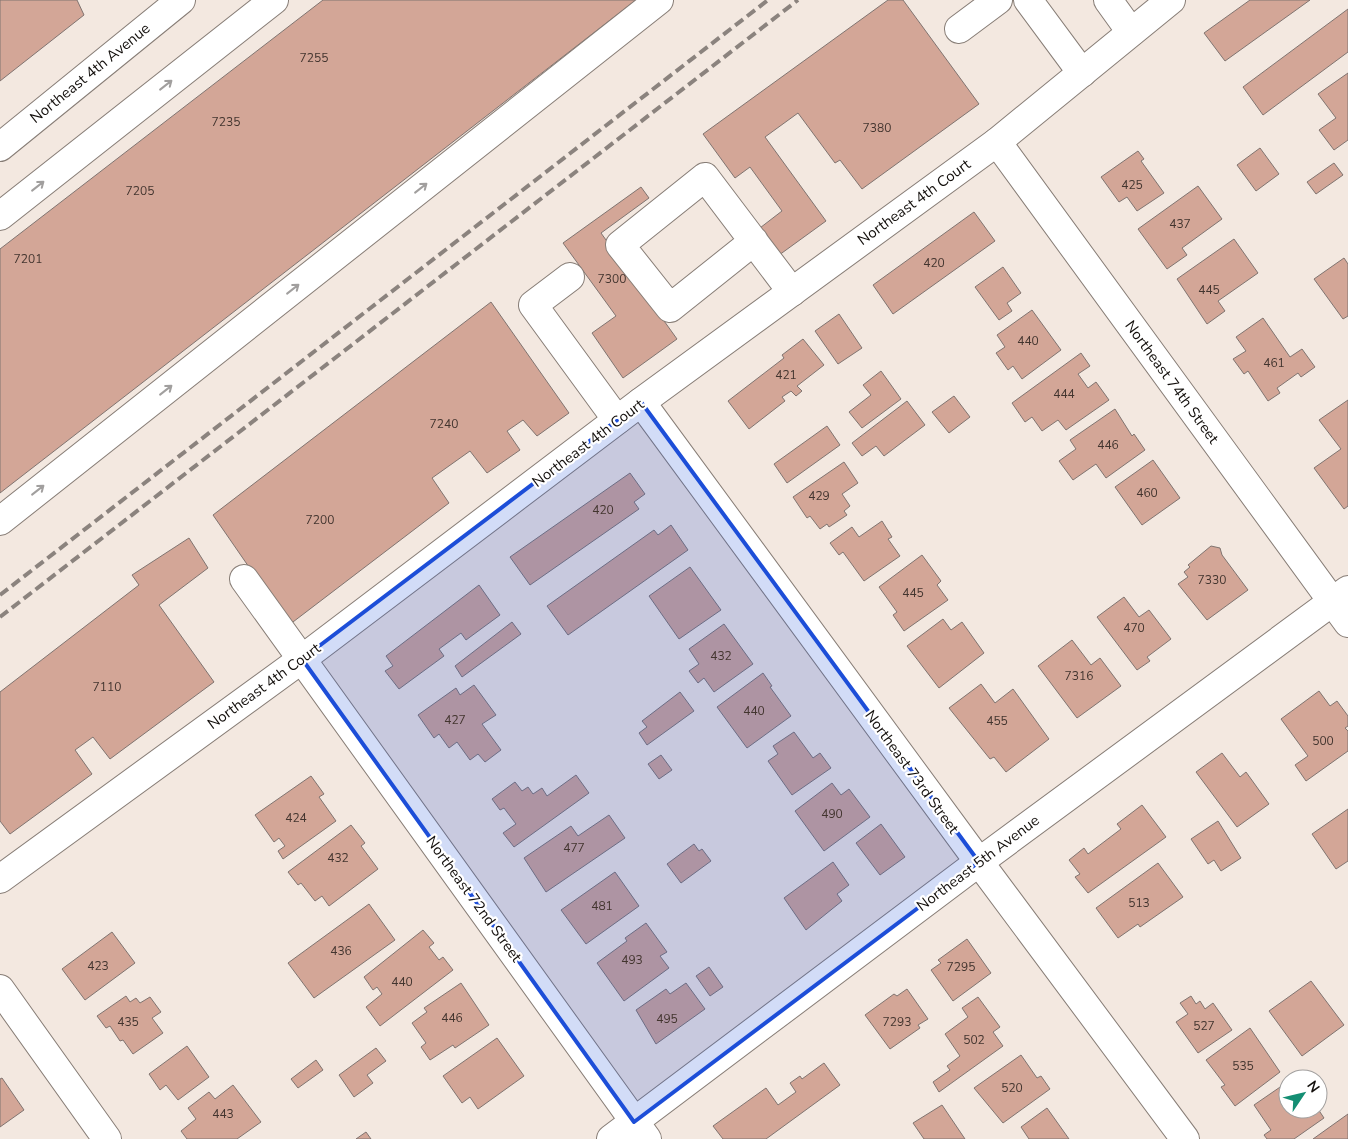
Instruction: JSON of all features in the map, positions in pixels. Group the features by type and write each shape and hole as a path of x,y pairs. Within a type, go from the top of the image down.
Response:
{"street":[{"name":"Northeast 4th Avenue","path":"0,146 152,9 181,0"},
{"path":"0,216 274,0"},
{"path":"0,521 659,0"},
{"path":"958,29 998,0"},
{"path":"1028,0 1082,73"},
{"path":"1108,0 1131,32"},
{"name":"Northeast 4th Court","path":"0,879 302,659 642,402 997,142 1171,0"},
{"name":"Northeast 74th Street","path":"997,142 1343,605"},
{"path":"754,241 670,308 620,245 705,177 754,241 792,292"},
{"path":"570,277 533,305 618,420"},
{"name":"Northeast 73rd Street","path":"642,402 979,862 1185,1139"},
{"name":"Northeast 72nd Street","path":"244,578 641,1130"},
{"name":"Northeast 5th Avenue","path":"611,1139 641,1130 979,862 1343,605"},
{"path":"0,989 107,1139"}],"highlighted area":[{"path":"641,402 979,862 634,1122 302,659"}],"building":[{"path":"0,0 77,0 84,15 0,81"},
{"path":"323,0 636,0 0,493 0,249"},
{"path":"888,0 903,0 979,104 862,189 840,160 835,163 798,113 765,137 826,221 775,258 756,231 782,211 750,167 735,178 703,134"},
{"path":"1250,0 1310,0 1225,61 1204,33"},
{"path":"1348,9 1348,52 1263,115 1243,87"},
{"path":"1348,73 1348,140 1334,150 1319,130 1336,118 1318,94"},
{"path":"1260,148 1279,174 1256,191 1237,165"},
{"path":"1138,151 1144,159 1141,161 1164,193 1137,211 1127,197 1119,202 1101,177"},
{"path":"1334,163 1343,175 1316,194 1307,182"},
{"path":"1198,186 1222,219 1182,248 1187,255 1167,269 1138,229"},
{"path":"641,187 649,198 601,233 677,339 623,378 592,333 616,316 563,243"},
{"path":"974,212 995,241 893,314 873,285"},
{"path":"1234,239 1258,273 1218,301 1225,311 1207,324 1177,279"},
{"path":"1344,258 1348,264 1348,316 1343,319 1314,279"},
{"path":"1003,267 1021,293 1007,303 1012,311 999,320 975,287"},
{"path":"491,302 569,413 537,436 523,420 507,431 520,450 487,473 470,451 432,478 449,503 289,625 213,515"},
{"path":"1032,310 1061,350 1022,379 1013,366 1008,370 996,353 1005,347 997,335"},
{"path":"839,314 862,348 838,364 815,331"},
{"path":"1263,318 1290,357 1302,349 1315,367 1301,377 1298,373 1277,388 1280,393 1268,401 1248,371 1244,374 1233,359 1246,351 1236,337"},
{"path":"803,339 824,365 797,386 802,391 796,396 791,391 782,397 785,401 749,429 728,401 784,358 782,355"},
{"path":"1081,353 1090,366 1078,374 1088,388 1096,382 1109,400 1066,430 1058,420 1042,431 1032,417 1025,422 1012,403"},
{"path":"881,371 901,399 862,428 849,412 871,395 863,385"},
{"path":"954,396 970,417 949,433 932,412"},
{"path":"1348,400 1348,506 1344,509 1314,468 1341,449 1319,420"},
{"path":"907,401 925,425 884,456 876,446 862,456 852,443"},
{"path":"1115,409 1132,436 1134,434 1145,450 1106,478 1096,464 1073,480 1059,461 1076,449 1070,440"},
{"path":"827,426 840,445 787,483 774,464"},
{"path":"1153,460 1180,498 1142,525 1115,487"},
{"path":"844,462 858,483 842,494 850,506 844,511 847,515 829,527 827,524 820,529 810,516 807,518 793,497"},
{"path":"630,473 645,494 634,502 639,509 530,585 510,557"},
{"path":"882,521 892,537 888,539 900,556 864,581 843,552 839,555 830,543 852,527 859,537"},
{"path":"671,525 688,550 568,635 547,606 654,530 658,535"},
{"path":"189,538 208,568 159,605 214,682 110,759 93,737 75,750 92,774 10,834 0,821 0,692 139,585 132,575"},
{"path":"1211,546 1220,548 1222,555 1248,590 1207,620 1178,584 1188,577 1184,572 1190,567 1188,565"},
{"path":"922,555 941,581 937,585 948,600 904,631 893,615 897,612 879,587"},
{"path":"690,567 721,610 679,639 649,596"},
{"path":"479,585 500,615 466,640 461,633 439,649 444,656 399,689 385,671 393,666 386,656"},
{"path":"1124,597 1139,617 1149,610 1171,639 1147,657 1150,661 1137,670 1097,617"},
{"path":"943,619 951,630 962,622 984,653 939,688 907,646"},
{"path":"512,622 521,634 462,677 455,666"},
{"path":"724,624 753,664 714,692 704,678 698,683 689,671 699,664 689,649"},
{"path":"1072,640 1091,665 1100,658 1121,686 1077,718 1038,666"},
{"path":"763,673 772,686 770,687 791,716 747,748 717,707"},
{"path":"981,684 995,703 1013,689 1049,739 1006,772 994,757 990,759 949,708"},
{"path":"474,685 496,715 482,724 501,750 485,762 478,754 470,760 457,742 449,748 439,734 434,738 418,715 456,688 460,695"},
{"path":"1319,691 1330,706 1337,701 1348,716 1348,726 1345,728 1348,731 1348,751 1306,781 1295,765 1308,756 1281,719"},
{"path":"680,692 694,711 647,745 639,733 647,727 642,721"},
{"path":"794,732 813,758 820,753 831,768 792,795 768,761 778,754 773,746"},
{"path":"1222,753 1240,777 1246,772 1269,804 1237,827 1196,772"},
{"path":"661,755 672,770 659,779 648,764"},
{"path":"576,775 589,793 514,847 503,833 516,824 504,808 500,810 492,799 515,782 522,791 528,787 533,794 542,788 547,796"},
{"path":"311,776 324,794 319,797 336,821 283,859 278,851 285,846 279,838 274,842 255,815"},
{"path":"832,783 841,795 849,789 870,817 824,851 795,811"},
{"path":"1142,805 1166,837 1088,893 1075,877 1080,874 1069,860 1084,848 1088,854 1121,829 1117,824"},
{"path":"1348,809 1348,861 1336,869 1312,834"},
{"path":"609,815 625,838 546,892 524,858 571,826 578,836"},
{"path":"1218,821 1241,858 1221,871 1214,860 1208,864 1191,839"},
{"path":"881,824 905,857 880,875 856,843"},
{"path":"351,825 365,843 361,846 378,869 329,906 322,896 315,901 301,883 298,885 288,872"},
{"path":"694,844 699,851 702,849 711,861 681,883 667,864"},
{"path":"833,862 849,885 837,894 842,901 806,930 784,898"},
{"path":"1158,863 1183,897 1140,927 1138,924 1118,938 1096,908"},
{"path":"615,872 639,906 586,944 561,910"},
{"path":"369,904 395,940 314,998 288,963"},
{"path":"646,923 667,952 660,956 669,968 624,1001 597,963 627,941 625,938"},
{"path":"423,930 434,943 429,947 439,960 443,957 453,970 380,1026 366,1007 382,994 377,987 373,990 364,977"},
{"path":"112,932 135,963 85,1000 62,969"},
{"path":"967,939 991,973 953,1001 931,970 941,963 938,960"},
{"path":"709,967 723,987 710,996 696,976"},
{"path":"1311,981 1344,1025 1302,1056 1269,1011"},
{"path":"461,983 489,1025 455,1048 453,1045 430,1060 421,1047 426,1043 412,1023 427,1012 424,1008"},
{"path":"686,983 705,1009 656,1044 636,1010 666,989 670,994"},
{"path":"907,989 928,1019 918,1025 920,1028 890,1049 865,1015 894,994 897,996"},
{"path":"126,996 130,1002 136,998 140,1003 150,997 161,1012 152,1018 163,1033 133,1054 123,1040 120,1041 110,1026 106,1028 97,1016"},
{"path":"1191,996 1196,1004 1200,1001 1205,1009 1213,1003 1232,1030 1198,1053 1176,1022 1188,1014 1180,1003"},
{"path":"978,997 1000,1027 993,1032 1003,1046 939,1092 933,1082 950,1070 947,1066 960,1056 945,1034 968,1017 962,1008"},
{"path":"1250,1028 1278,1069 1278,1074 1235,1106 1221,1087 1225,1085 1206,1060"},
{"path":"497,1038 524,1076 478,1109 470,1097 462,1103 443,1076"},
{"path":"187,1046 209,1077 178,1100 166,1085 160,1090 149,1074"},
{"path":"376,1048 386,1061 367,1075 373,1083 354,1097 339,1075"},
{"path":"1021,1055 1037,1078 1041,1076 1050,1089 1003,1123 974,1088"},
{"path":"316,1060 323,1070 298,1088 291,1079"},
{"path":"824,1063 840,1085 766,1139 723,1139 713,1126 766,1088 778,1105 796,1092 790,1083 800,1076 802,1079"},
{"path":"2,1078 24,1110 0,1127 0,1079"},
{"path":"233,1085 261,1122 237,1139 187,1139 181,1131 196,1119 188,1108 209,1092 215,1099"},
{"path":"1278,1088 1278,1119 1323,1119 1294,1139 1267,1139 1264,1135 1271,1130 1254,1105"},
{"path":"942,1105 965,1139 924,1139 913,1123"},
{"path":"1047,1108 1069,1139 1029,1139 1021,1127"},
{"path":"1348,1114 1348,1139 1313,1139"},
{"path":"366,1132 371,1139 356,1139"}],"railway":[{"path":"0,595 768,0"},
{"path":"0,617 798,0"}]}
